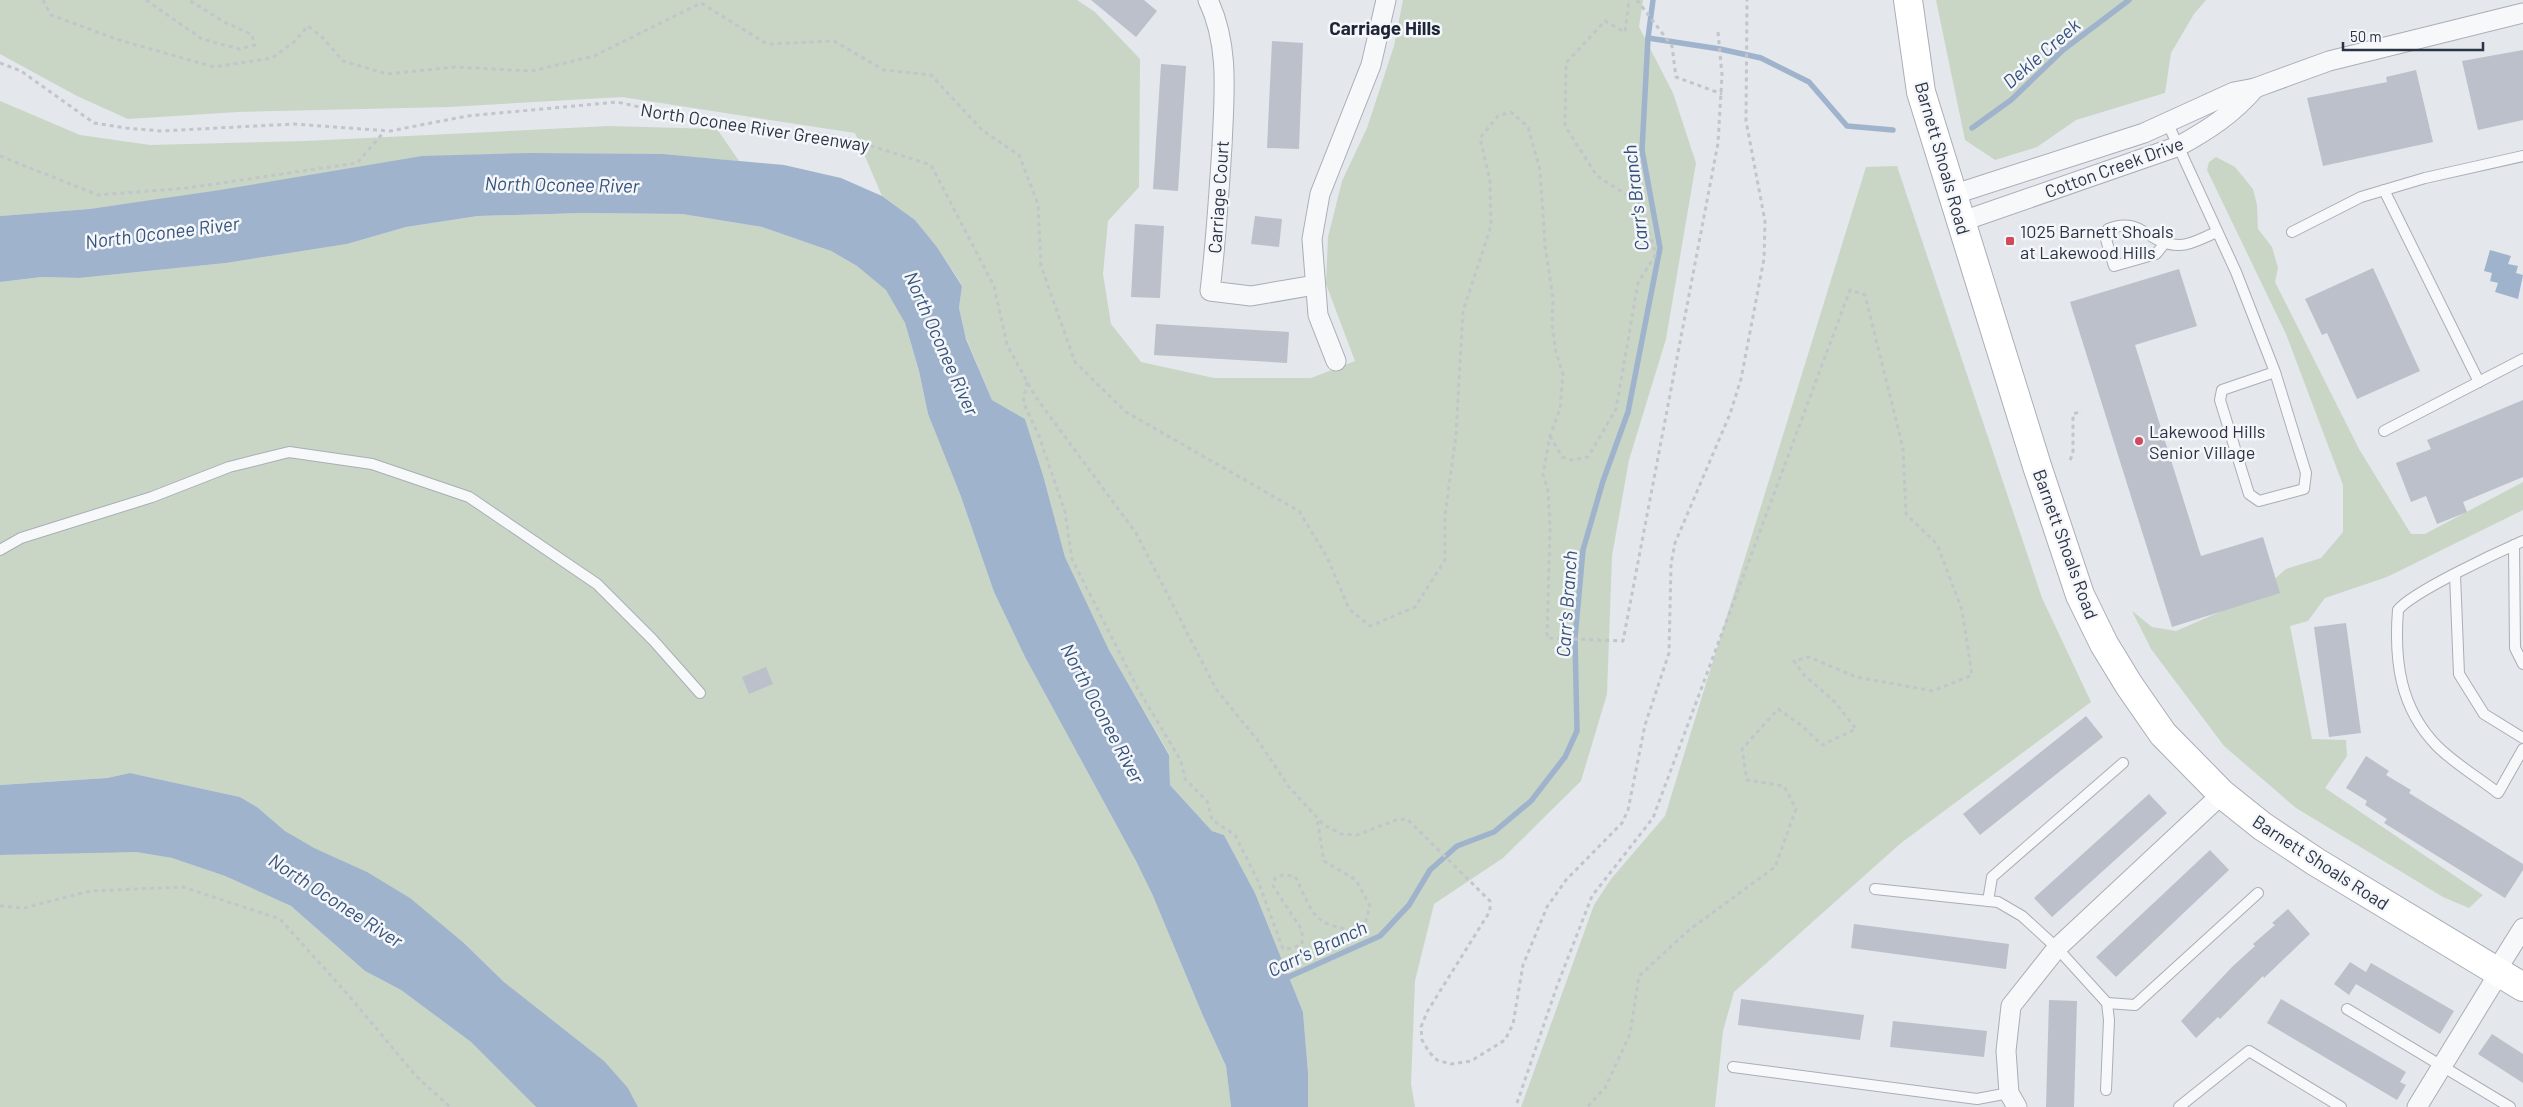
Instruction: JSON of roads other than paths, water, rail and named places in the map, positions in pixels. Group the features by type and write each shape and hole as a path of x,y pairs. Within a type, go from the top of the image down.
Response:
{"main road":[{"name":"Barnett Shoals Road","path":"1908,0 1921,92 1960,222 2080,594 2104,644 2129,685 2163,734 2222,794 2262,826 2316,862 2512,978"}],"street":[{"name":"Carriage Court","path":"1208,0 1220,32 1225,78 1218,220 1210,290 1251,296 1315,285"},
{"path":"1336,361 1318,316 1312,239 1320,194 1371,65 1386,0"},
{"name":"Cotton Creek Drive","path":"1952,195 2168,124 2234,92 2255,88 2329,61 2523,13"},
{"name":"Cotton Creek Drive","path":"1960,222 2179,146 2211,129 2241,105 2255,88"},
{"path":"2013,1100 2006,1051 2012,1006 2057,948 2222,794"},
{"path":"2417,1107 2443,1066 2512,978 2523,928"}],"lane":[{"path":"2168,124 2236,272 2275,372 2306,473 2304,489 2259,501 2249,494 2220,400 2222,390 2275,372"},
{"path":"2292,232 2361,197 2425,178 2523,156"},
{"path":"2384,190 2479,382"},
{"path":"2164,244 2156,254 2114,266 2105,236 2108,229 2120,224 2133,225 2164,244 2182,245 2217,232"},
{"path":"2384,431 2523,359"},
{"path":"0,550 21,538 152,497 229,467 290,452 372,464 469,497 598,584 653,640 700,693"},
{"path":"2523,664 2516,648 2519,543 2405,603 2398,610 2397,660 2411,710 2437,746 2498,793 2523,749"},
{"path":"2456,575 2459,674 2484,714 2523,738"},
{"path":"1988,901 1992,877 2123,763"},
{"path":"1874,889 1998,902 2022,916 2057,948 2107,1003 2109,1020 2106,1090"},
{"path":"2107,1003 2135,1005 2258,893"},
{"path":"2347,1009 2510,1107"},
{"path":"2179,1107 2249,1051 2341,1107"},
{"path":"1733,1067 1977,1099 2013,1100"}],"water":[{"name":"North Oconee River","path":"529,153 662,154 784,165 841,178 882,196 915,220 937,247 962,286 959,308 966,339 992,400 1025,419 1043,475 1065,557 1109,650 1169,755 1170,785 1212,831 1224,835 1255,893 1303,1012 1308,1072 1308,1107 1231,1107 1226,1066 1153,896 1136,861 1025,657 994,592 960,494 928,414 919,371 905,323 886,290 857,266 831,251 762,227 682,214 583,213 478,216 406,227 347,244 226,263 79,278 42,277 0,282 0,216 89,209 220,190 422,156"},
{"path":"2490,250 2511,256 2508,264 2518,266 2516,273 2523,275 2518,299 2495,292 2498,283 2490,281 2492,273 2484,271"},
{"name":"North Oconee River","path":"130,773 240,797 257,807 285,831 314,848 367,872 410,898 465,944 504,982 604,1061 628,1088 638,1107 536,1107 471,1042 401,990 365,971 291,906 225,876 172,858 136,852 0,855 0,785 107,778"}],"waterway":[{"name":"Carr's Branch","path":"1284,979 1380,936 1409,905 1430,870 1457,846 1494,832 1531,801 1565,757 1577,731 1575,638 1583,550 1603,481 1628,412 1660,248 1642,150 1648,38 1653,0"},
{"name":"Dekle Creek","path":"1972,128 2011,100 2063,50 2129,0"},
{"path":"1648,38 1720,49 1761,58 1809,82 1847,126 1893,130"}],"place":[{"name":"1025 Barnett Shoals at Lakewood Hills","path":"2010,241"},
{"name":"Lakewood Hills Senior Village","path":"2139,441"}],"district":[{"name":"Carriage Hills","path":"1385,27"}]}
